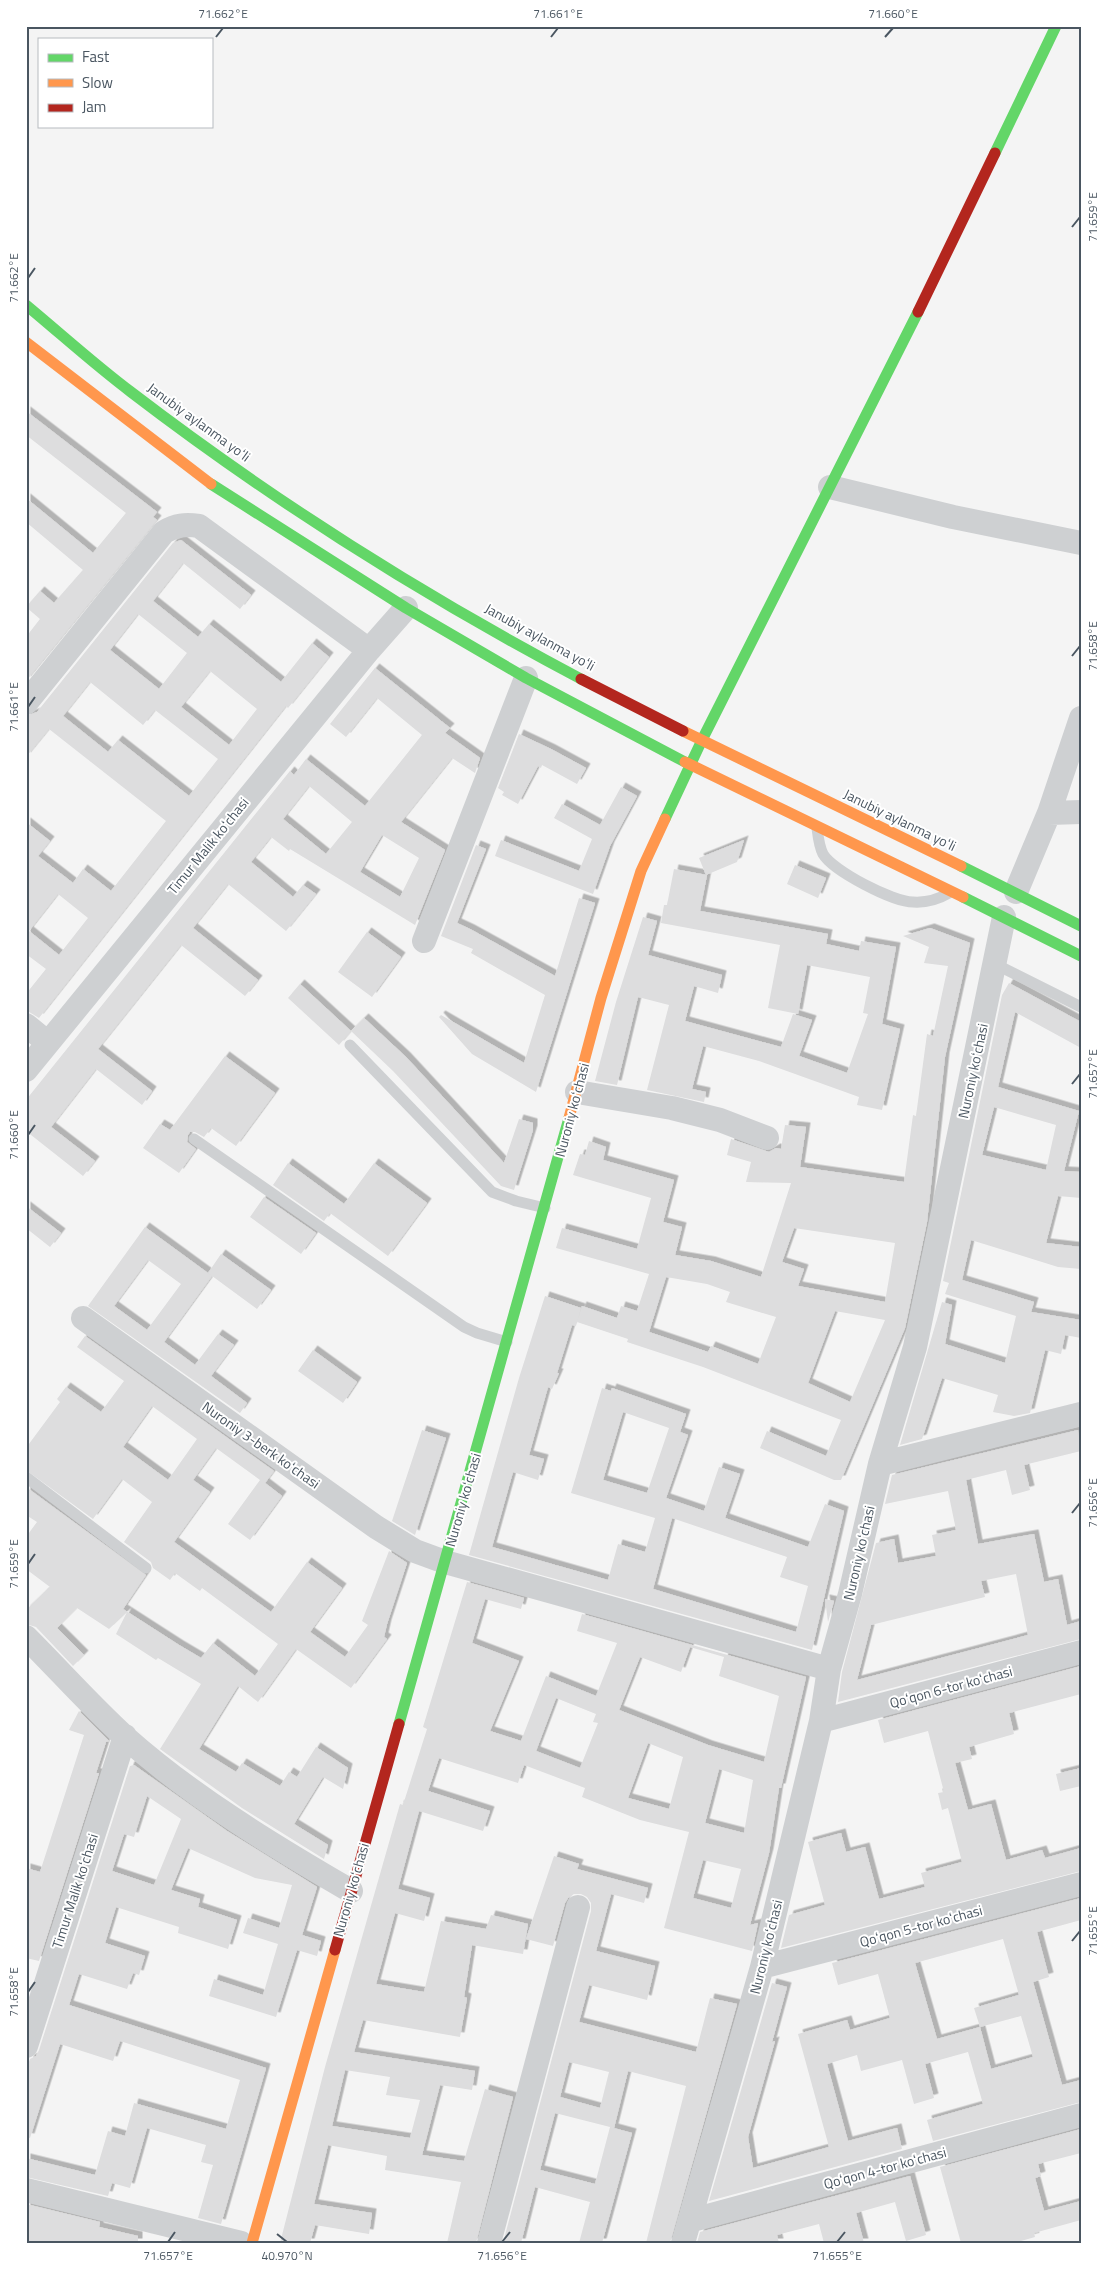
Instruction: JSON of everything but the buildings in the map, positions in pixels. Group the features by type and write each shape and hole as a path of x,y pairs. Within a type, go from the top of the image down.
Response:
{"main road":[{"name":"Nuroniy koʻchasi","path":"252,2243 545,1208 602,998 640,871 690,764 904,342 1056,26"},
{"name":"Janubiy aylanma yoʻli","path":"26,305 143,402 273,494 417,586 539,655 702,740 1016,892 1081,926"},
{"path":"26,342 201,477 406,608 526,678 690,764 1004,916 1081,956"}],"street":[{"path":"830,487 953,517 1081,543"},
{"path":"26,703 164,532 185,524 199,526 368,650"},
{"name":"Timur Malik koʻchasi","path":"26,1070 368,650 406,608"},
{"path":"424,941 526,678"},
{"path":"1016,892 1049,813 1081,718"},
{"path":"1049,813 1081,812"},
{"name":"Nuroniy koʻchasi","path":"686,2232 762,1967 821,1720 829,1669 850,1594 880,1464 915,1347 1004,916"},
{"path":"26,1025 48,1043"},
{"path":"577,1092 672,1108 720,1120 767,1138"},
{"name":"Nuroniy 3-berk koʻchasi","path":"83,1318 376,1527 415,1550 445,1562 829,1669"},
{"path":"880,1464 1081,1414"},
{"path":"26,1637 125,1736 167,1771 303,1863 351,1891"},
{"name":"Qoʻqon 6-tor koʻchasi","path":"821,1720 1081,1652"},
{"name":"Timur Malik koʻchasi","path":"26,2046 125,1736"},
{"name":"Qoʻqon 5-tor koʻchasi","path":"762,1967 1081,1884"},
{"path":"489,2243 578,1907"},
{"name":"Qoʻqon 4-tor koʻchasi","path":"686,2232 1081,2115"},
{"path":"26,2190 241,2243"}],"lane":[{"path":"816,826 824,854 832,864 846,874 896,899 922,902 936,900 952,891"},
{"path":"995,964 1081,1007"},
{"path":"350,1045 492,1192 516,1202 545,1208"},
{"path":"194,1139 464,1327 507,1342"},
{"path":"26,1477 146,1568"}],"traffic: fast":[{"path":"995,153 1056,26"},
{"path":"26,305 131,392 239,471 350,545 407,580 581,679"},
{"path":"665,819 702,740 918,312"},
{"path":"211,484 406,608 526,678 685,762"},
{"path":"961,866 1081,926"},
{"path":"963,897 1081,956"},
{"path":"399,1724 569,1118"}],"traffic: slow":[{"path":"26,342 211,484"},
{"path":"683,731 961,866"},
{"path":"685,762 963,897"},
{"path":"569,1118 601,998 641,871 665,819"},
{"path":"252,2243 335,1950"}],"traffic: jam":[{"path":"918,312 995,153"},
{"path":"581,679 683,731"},
{"path":"335,1950 399,1724"}]}
